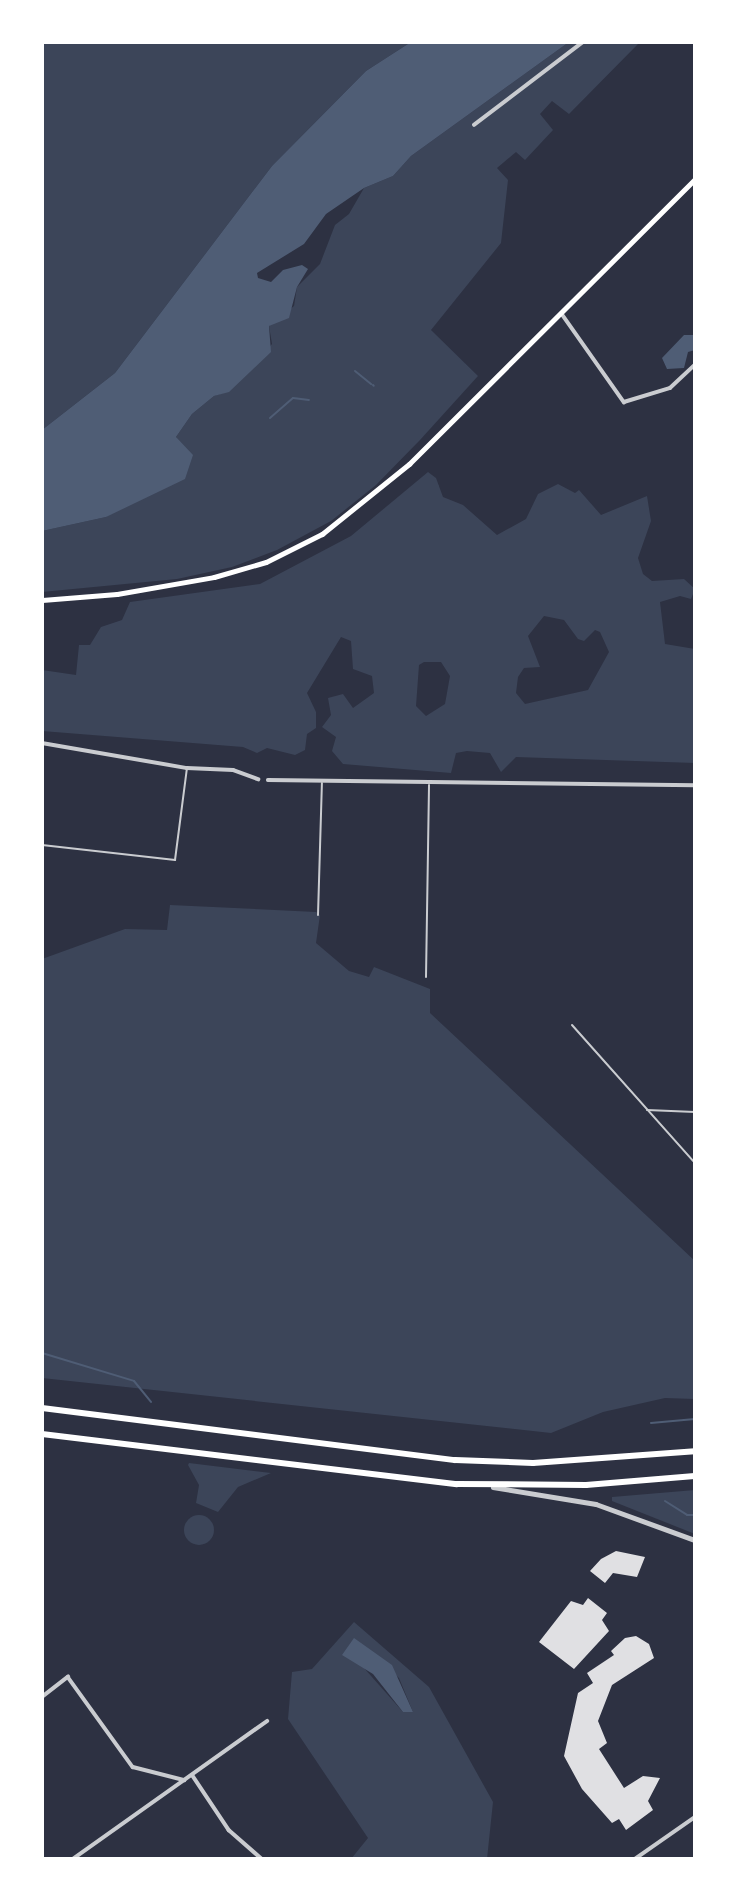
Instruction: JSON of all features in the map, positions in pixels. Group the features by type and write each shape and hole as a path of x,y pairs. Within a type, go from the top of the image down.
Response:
{"highway":[{"path":"42,1409 455,1460 533,1464 695,1451"},
{"path":"42,1434 489,1486 695,1476"}],"main road":[{"path":"42,600 172,585 266,562 348,517 409,464 562,314 695,178"}],"street":[{"path":"474,125 583,42"},
{"path":"562,314 624,402 670,388 695,365"},
{"path":"42,743 187,768 233,770 258,779"},
{"path":"268,780 429,785 695,785"},
{"path":"489,1486 596,1504 695,1540"},
{"path":"42,1697 68,1677 133,1767 186,1781"},
{"path":"73,1859 267,1721"},
{"path":"193,1776 229,1830 262,1859"},
{"path":"635,1859 695,1817"}],"lane":[{"path":"42,845 175,860 187,768"},
{"path":"318,915 322,782"},
{"path":"426,977 429,785"},
{"path":"572,1025 695,1163"},
{"path":"647,1110 695,1112"}],"shaded area":[{"path":"42,42 411,42 366,71 272,166 115,373 42,430"},
{"path":"411,42 569,42 411,156 393,176 364,188 326,214 304,244 257,273 258,278 271,282 283,270 302,265 308,269 297,287 289,318 269,326 271,352 229,392 214,396 192,414 176,437 193,455 185,479 106,517 42,531 42,430 115,373 272,166 366,71"},
{"path":"569,42 640,42 569,114 552,101 540,114 553,130 525,160 516,152 497,168 508,180 501,243 431,330 478,376 420,440 376,485 331,521 277,550 232,567 177,579 42,592 42,531 106,517 178,442 176,437 192,414 214,396 229,391 272,344 269,326 294,306 297,287 320,264 335,225 349,214 364,188 393,176 411,156"},
{"path":"684,335 695,335 695,350 688,352 684,368 667,369 662,358"},
{"path":"428,472 436,478 443,497 463,505 497,535 526,519 538,494 558,484 575,493 579,490 601,515 647,496 651,521 638,558 643,574 652,581 684,579 695,589 691,599 680,596 660,602 665,644 695,649 695,763 516,757 501,772 490,753 467,751 456,753 451,773 343,764 332,751 336,737 322,727 331,715 328,698 343,694 353,708 374,693 372,676 353,669 351,641 341,637 307,693 316,712 316,728 307,734 305,750 295,755 267,748 257,753 243,747 42,731 42,670 76,675 79,645 90,645 101,627 122,620 130,602 260,584 351,536","holes":["544,616 564,620 578,639 584,641 595,630 600,632 609,652 588,690 525,704 516,693 518,677 524,668 540,667 528,636","424,662 441,662 450,676 445,704 426,716 416,706 419,665"]},
{"path":"170,905 316,912 320,915 316,943 349,971 369,977 374,967 430,989 430,1013 695,1261 695,1399 665,1398 603,1412 551,1433 42,1378 42,959 125,929 167,930"},
{"path":"188,1465 271,1473 238,1487 218,1512 196,1503 199,1485"},
{"path":"695,1490 695,1534 612,1501 612,1497"},
{"path":"199,1515 210,1519 214,1530 210,1541 199,1545 188,1541 184,1530 188,1519"},
{"path":"354,1622 429,1687 493,1802 487,1859 351,1859 368,1838 288,1719 292,1672 312,1669","holes":["366,1647 399,1678 413,1712 403,1712 364,1668"]},
{"path":"354,1638 392,1665 413,1712 403,1712 373,1674 342,1655"}],"building":[{"path":"616,1551 645,1557 637,1577 613,1573 605,1583 590,1571 601,1559"},
{"path":"588,1598 607,1613 602,1620 609,1631 574,1669 539,1642 571,1601 583,1605"},
{"path":"636,1636 649,1644 654,1658 612,1685 598,1721 607,1743 599,1749 624,1788 643,1776 660,1778 648,1801 653,1810 626,1830 619,1819 612,1823 582,1789 564,1756 578,1693 593,1683 587,1673 614,1655 611,1651 625,1638"}],"waterway":[{"path":"355,371 371,384"},
{"path":"270,418 293,398 309,400"},
{"path":"42,1353 134,1381 151,1402"},
{"path":"651,1423 695,1419"},
{"path":"665,1501 687,1515 695,1515"}]}
